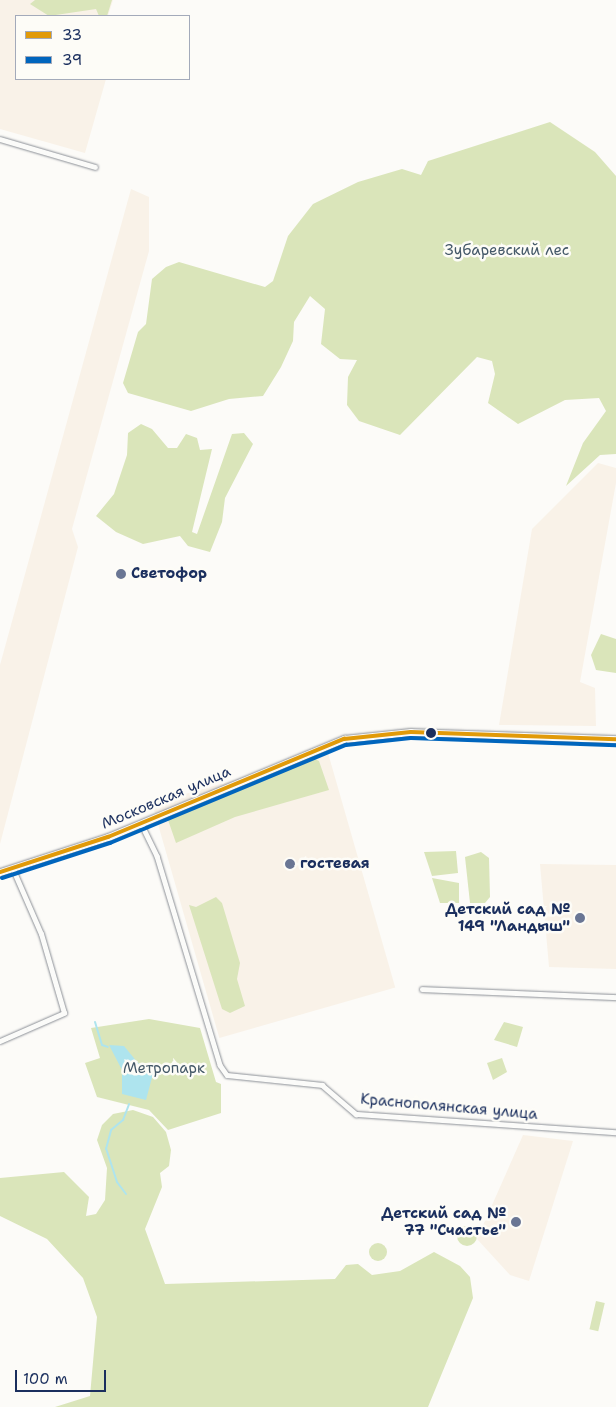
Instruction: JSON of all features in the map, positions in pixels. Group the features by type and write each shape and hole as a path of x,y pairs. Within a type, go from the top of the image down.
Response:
{"main road":[{"name":"Московская улица","path":"0,872 13,870 141,823 340,740 403,732 616,739"}],"street":[{"path":"0,139 95,167"},
{"name":"Краснополянская улица","path":"141,823 157,856 220,1065 227,1075 322,1086 356,1114 616,1132"},
{"path":"0,1041 64,1013 41,934 13,870"},
{"path":"422,990 616,997"}],"shaded area":[{"path":"0,0 113,0 108,15 15,15 15,80 106,80 85,153 0,129"},
{"path":"131,189 149,197 149,251 72,529 78,547 0,844 0,665"},
{"path":"598,463 616,468 616,483 580,682 595,688 596,726 499,725 532,529"},
{"path":"328,753 395,988 219,1038 152,803"},
{"name":"Детский сад № 149 \"Ландыш\"","path":"540,864 616,865 616,969 549,967"},
{"name":"Детский сад № 77 \"Счастье\"","path":"523,1135 573,1141 529,1281 510,1275 477,1239"}],"green space":[{"path":"35,0 112,0 107,15 99,15 96,9 47,15 30,4"},
{"name":"Зубаревский лес","path":"550,122 595,152 616,176 616,454 600,455 566,486 583,443 606,411 599,398 565,400 518,424 488,403 495,374 492,361 477,357 400,435 359,421 347,405 348,377 357,360 340,359 321,344 325,309 310,296 294,322 293,341 281,367 263,396 229,399 191,411 128,393 123,383 138,332 146,324 152,279 166,267 179,262 265,287 273,281 288,236 313,204 358,182 402,169 421,175 428,161"},
{"path":"141,424 152,429 168,448 177,448 186,434 197,438 200,450 212,449 192,532 197,534 232,434 244,433 253,444 225,498 222,522 210,552 188,546 180,536 143,544 116,532 96,516 114,494 127,455 128,433"},
{"path":"601,634 616,639 616,673 596,670 591,655"},
{"path":"311,757 319,761 329,790 235,817 176,843 168,820"},
{"path":"456,851 458,873 432,876 424,852"},
{"path":"481,852 489,858 490,897 485,903 470,903 465,857"},
{"path":"432,878 459,883 459,903 440,903"},
{"path":"216,897 222,903 240,963 237,979 245,1006 230,1013 222,1009 189,905 196,907"},
{"name":"Метропарк","path":"149,1019 200,1028 216,1082 221,1084 221,1113 168,1130 149,1110 97,1097 85,1063 100,1058 91,1028"},
{"path":"504,1022 523,1027 517,1047 494,1040"},
{"path":"502,1058 507,1072 493,1080 487,1063"},
{"path":"133,1110 153,1117 166,1132 171,1150 169,1166 160,1173 162,1187 145,1229 165,1284 335,1279 346,1265 358,1264 372,1275 400,1271 434,1252 460,1266 470,1277 473,1298 428,1407 55,1407 90,1396 97,1317 83,1278 47,1239 0,1216 0,1178 64,1172 89,1197 86,1216 96,1214 105,1200 107,1168 97,1140 102,1125 113,1114"},
{"path":"467,1226 474,1229 477,1236 474,1243 467,1246 460,1243 457,1236 460,1229"},
{"path":"374,1243 382,1243 387,1248 385,1259 374,1261 369,1256 369,1248"},
{"path":"596,1301 605,1303 598,1331 589,1329"}],"water":[{"path":"109,1045 124,1046 138,1063 154,1070 146,1100 122,1094 122,1070"}],"waterway":[{"path":"95,1022 102,1045 108,1047"},
{"path":"126,1194 117,1182 106,1149 111,1130 123,1120 129,1104"}],"transit line":[{"name":"33","path":"0,872 108,837 344,739 411,732 616,739"},
{"name":"39","path":"2,878 110,843 346,745 411,738 616,745"}],"place":[{"name":"Светофор","path":"121,574"},
{"name":"гостевая","path":"290,864"},
{"name":"Детский сад № 149 \"Ландыш\"","path":"580,918"},
{"name":"Детский сад № 77 \"Счастье\"","path":"516,1222"}]}
